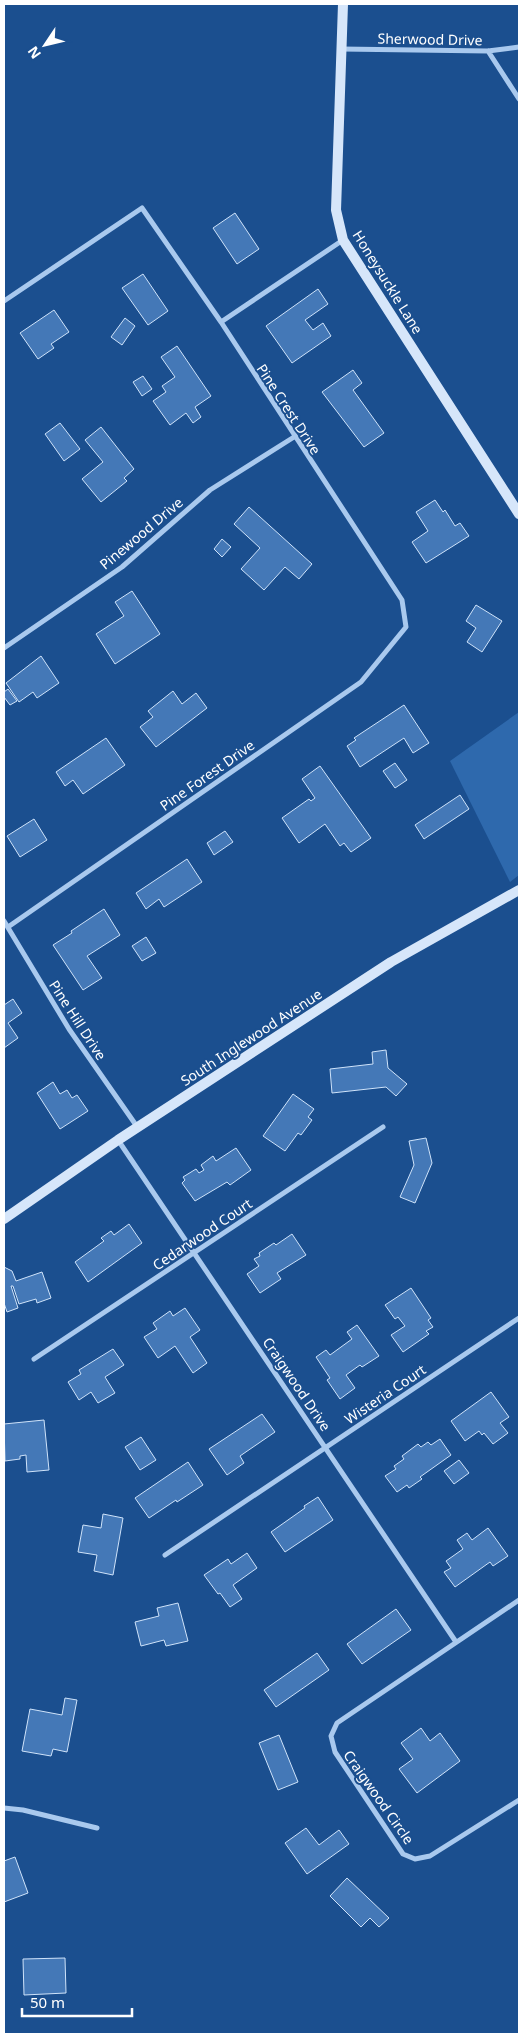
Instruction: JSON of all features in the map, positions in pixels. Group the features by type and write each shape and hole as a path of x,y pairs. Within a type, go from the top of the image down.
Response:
{"street":[{"name":"Honeysuckle Lane","path":"343,4 336,210 344,240 519,514"},
{"name":"Sherwood Drive","path":"341,49 488,52 519,47"},
{"path":"488,52 519,98"},
{"name":"Pine Crest Drive","path":"4,301 142,208 221,322 294,437 402,600 406,627"},
{"path":"221,322 344,240"},
{"name":"Pinewood Drive","path":"4,648 122,567 210,490 294,437"},
{"name":"Pine Forest Drive","path":"8,927 361,682 406,627"},
{"name":"South Inglewood Avenue","path":"4,1219 118,1140 391,962 519,890"},
{"name":"Pine Hill Drive","path":"4,922 69,1028 138,1128"},
{"name":"Cedarwood Court","path":"34,1359 383,1127"},
{"name":"Craigwood Drive","path":"118,1140 456,1642"},
{"name":"Wisteria Court","path":"165,1555 519,1318"},
{"name":"Craigwood Circle","path":"519,1600 337,1723 331,1736 334,1752 403,1854 415,1859 430,1856 519,1800"},
{"path":"4,1808 23,1810 97,1828"}],"shaded area":[{"path":"519,712 519,875 510,882 450,761"}],"building":[{"path":"235,213 259,249 237,264 213,228"},
{"path":"143,274 168,311 148,325 122,288"},
{"path":"318,289 328,304 305,320 313,330 323,323 331,336 292,363 266,326"},
{"path":"54,310 69,332 51,344 54,348 38,359 20,333"},
{"path":"125,318 135,326 122,345 111,337"},
{"path":"177,346 211,396 195,407 201,417 193,423 186,413 170,425 153,401 166,392 162,386 175,377 161,357"},
{"path":"353,370 362,383 353,390 384,433 364,447 322,392"},
{"path":"143,376 152,389 142,396 133,382"},
{"path":"60,423 80,449 64,461 45,434"},
{"path":"101,427 134,469 124,478 127,481 101,502 82,479 103,462 85,440"},
{"path":"435,500 443,512 445,510 455,526 460,523 469,536 426,563 412,542 428,531 416,512"},
{"path":"249,507 312,564 299,579 285,567 264,590 241,569 260,548 234,524"},
{"path":"222,539 231,547 222,557 214,549"},
{"path":"132,591 160,634 115,664 96,634 124,616 115,602"},
{"path":"476,605 502,621 482,652 467,642 476,628 466,621"},
{"path":"41,656 59,683 37,698 33,692 19,702 6,683"},
{"path":"8,689 17,701 10,705 4,697 4,692"},
{"path":"173,691 182,704 196,693 207,708 156,747 140,727 153,717 148,711"},
{"path":"404,705 429,743 413,753 404,738 360,767 347,746 356,740 354,738"},
{"path":"106,738 125,765 83,794 73,780 65,786 56,772"},
{"path":"395,763 407,780 395,788 383,771"},
{"path":"320,766 371,838 351,852 344,843 340,846 325,824 299,843 282,818 309,799 311,801 315,798 302,779"},
{"path":"460,795 469,809 424,839 415,825"},
{"path":"34,819 47,840 20,857 7,836"},
{"path":"225,831 233,842 214,855 207,843"},
{"path":"187,859 202,882 164,907 159,899 146,909 136,893"},
{"path":"104,909 120,935 87,956 102,978 83,990 53,945"},
{"path":"146,937 156,953 142,961 132,946"},
{"path":"13,999 22,1013 8,1023 18,1038 4,1048 4,1005"},
{"path":"386,1050 388,1068 407,1084 396,1096 386,1087 332,1093 330,1069 373,1064 372,1052"},
{"path":"53,1082 60,1094 67,1090 72,1098 77,1095 88,1111 60,1129 37,1093"},
{"path":"293,1094 314,1109 308,1117 312,1120 301,1135 298,1133 285,1151 263,1136"},
{"path":"426,1138 432,1163 415,1203 400,1197 414,1165 409,1141"},
{"path":"236,1148 251,1170 230,1185 227,1182 195,1201 182,1183 185,1180 183,1177 196,1169 199,1173 204,1170 201,1165 213,1156 216,1161"},
{"path":"129,1224 142,1243 88,1282 75,1262 104,1241 101,1238 111,1231 114,1235"},
{"path":"292,1234 306,1255 277,1273 281,1279 260,1293 247,1274 259,1266 254,1259 260,1256 259,1253 274,1243 276,1245"},
{"path":"4,1267 12,1271 16,1281 42,1272 51,1298 37,1303 36,1299 19,1304 13,1286 11,1286 18,1308 7,1312 4,1303"},
{"path":"411,1288 431,1318 428,1320 433,1327 426,1331 429,1334 403,1352 391,1335 405,1326 398,1317 395,1319 385,1305"},
{"path":"185,1308 200,1330 190,1337 207,1363 193,1373 175,1346 158,1358 144,1337 157,1329 153,1323 170,1311 173,1316"},
{"path":"357,1325 379,1356 362,1367 360,1365 346,1375 355,1388 340,1399 327,1380 330,1378 316,1357 326,1350 330,1355 352,1339 347,1332"},
{"path":"113,1349 124,1365 105,1377 115,1393 98,1403 91,1392 79,1400 68,1382 81,1374 79,1370"},
{"path":"491,1392 509,1417 500,1423 508,1433 493,1444 484,1433 482,1435 479,1431 465,1441 451,1421"},
{"path":"262,1414 275,1432 240,1456 244,1463 227,1475 209,1449"},
{"path":"44,1420 49,1470 27,1472 26,1455 20,1456 20,1459 5,1461 4,1424"},
{"path":"141,1437 156,1460 140,1470 125,1447"},
{"path":"440,1439 451,1455 420,1477 422,1479 409,1488 407,1485 397,1492 385,1476 396,1469 394,1466 404,1459 402,1456 418,1444 421,1447 428,1442 431,1445"},
{"path":"459,1460 469,1473 454,1484 444,1471"},
{"path":"188,1462 203,1485 149,1518 135,1498"},
{"path":"318,1497 333,1520 285,1552 271,1532"},
{"path":"103,1514 123,1518 113,1575 94,1571 97,1555 78,1552 83,1525 101,1528"},
{"path":"488,1528 508,1556 493,1566 490,1562 455,1587 444,1572 451,1568 446,1561 463,1549 457,1540 467,1533 472,1540"},
{"path":"247,1553 257,1568 233,1585 242,1599 230,1607 204,1575 228,1559 231,1564"},
{"path":"178,1603 188,1641 166,1646 164,1640 141,1646 135,1622 159,1616 157,1608"},
{"path":"396,1609 411,1630 362,1664 347,1644"},
{"path":"317,1653 329,1670 276,1707 264,1690"},
{"path":"65,1698 77,1700 67,1752 53,1749 51,1756 22,1751 30,1709 62,1715"},
{"path":"421,1728 430,1741 440,1733 460,1761 417,1793 399,1769 413,1759 401,1743"},
{"path":"279,1735 298,1782 278,1790 259,1743"},
{"path":"306,1828 319,1845 339,1830 349,1844 307,1874 285,1843"},
{"path":"15,1857 28,1893 4,1902 4,1861"},
{"path":"347,1878 389,1918 379,1927 370,1918 361,1927 330,1896"},
{"path":"65,1958 66,1993 24,1995 23,1959"}]}
